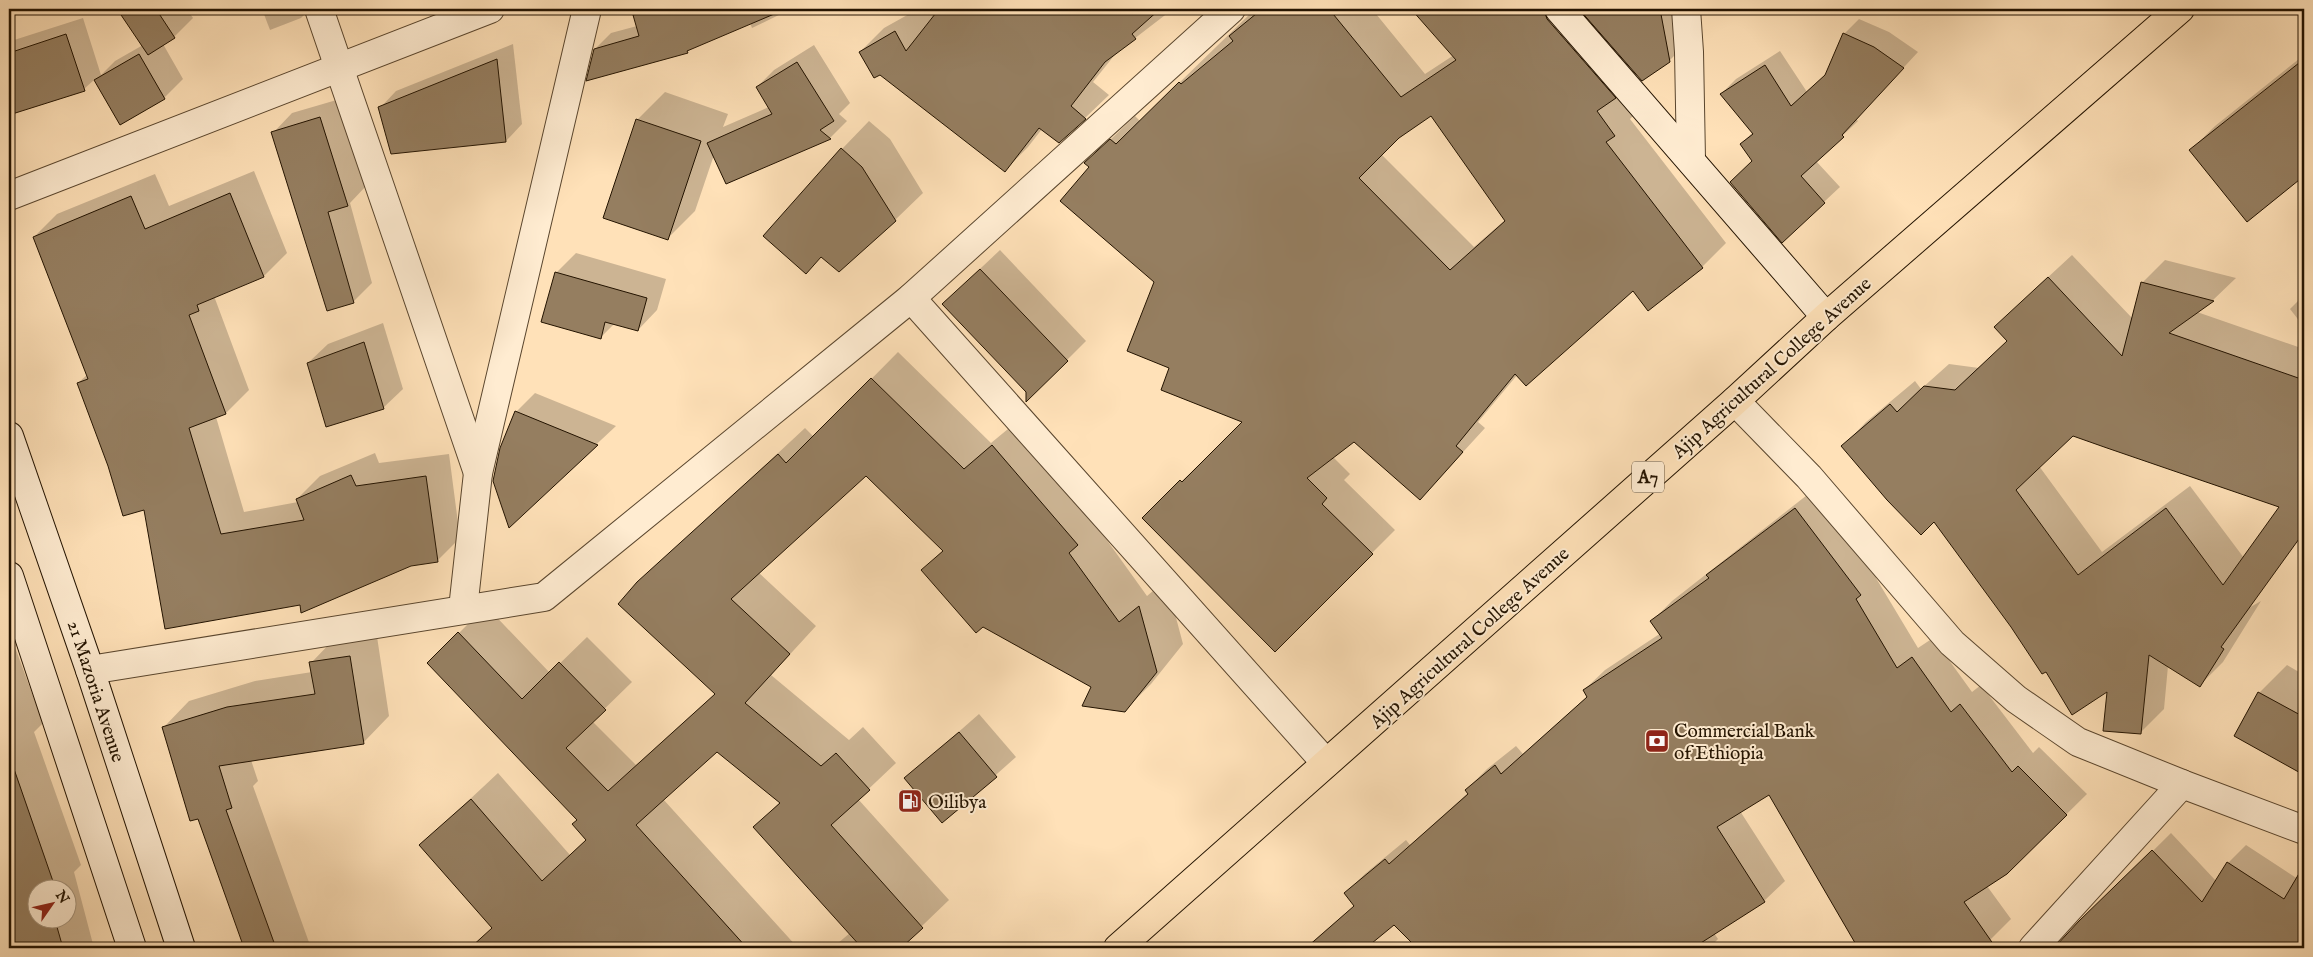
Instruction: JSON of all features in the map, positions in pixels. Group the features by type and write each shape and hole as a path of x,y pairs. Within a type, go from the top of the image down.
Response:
{"main road":[{"name":"Ajip Agricultural College Avenue","path":"1118,948 1735,401 1826,317 2180,9"}],"street":[{"path":"319,9 337,67 478,473"},
{"path":"9,196 490,9"},
{"path":"464,609 478,473 587,9"},
{"path":"90,670 544,597 911,298 1231,9"},
{"path":"1558,9 1826,317"},
{"path":"1686,9 1689,52 1690,159"},
{"path":"911,298 1326,763"},
{"path":"1735,401 1809,477 1952,643 2016,699 2078,742 2304,830"},
{"name":"21 Mazoria Avenue","path":"9,436 90,670 181,948"},
{"path":"9,576 132,948"},
{"path":"2033,948 2182,784"}],"building":[{"path":"117,9 156,9 175,38 148,55"},
{"path":"653,9 786,9 687,51 688,53 586,81 594,49 639,36 633,15"},
{"path":"939,9 1160,9 1132,34 1136,39 1105,62 1071,106 1086,119 1059,143 1039,128 1005,172 880,75 874,78 859,52 895,31 906,51"},
{"path":"1262,9 1329,9 1401,97 1456,60 1411,9 1544,9 1547,19 1616,98 1597,111 1615,136 1606,142 1703,268 1648,311 1633,291 1526,386 1515,374 1456,446 1463,452 1420,500 1354,442 1307,478 1327,498 1322,504 1373,554 1275,652 1142,518 1180,480 1182,482 1242,422 1161,390 1169,368 1127,351 1154,282 1060,201 1089,167 1084,163 1110,139 1116,144 1179,82 1181,84 1233,41 1229,36","holes":["1431,116 1505,221 1450,270 1359,178 1399,138"]},
{"path":"1579,9 1660,9 1670,62 1642,81"},
{"path":"1843,33 1874,47 1904,68 1842,135 1844,137 1801,176 1825,203 1782,243 1730,182 1752,161 1740,144 1753,134 1720,94 1765,65 1791,106 1825,75"},
{"path":"66,34 85,91 9,115 9,53"},
{"path":"139,54 165,99 120,125 94,80"},
{"path":"497,59 506,142 391,154 378,107"},
{"path":"2304,59 2304,176 2247,222 2189,150"},
{"path":"797,62 834,121 820,130 831,139 726,184 707,143 772,114 756,87"},
{"path":"320,117 348,206 328,212 354,303 327,311 271,132"},
{"path":"636,119 701,141 668,240 603,218"},
{"path":"841,148 862,167 896,221 839,272 821,257 806,274 763,236"},
{"path":"230,193 264,277 197,305 199,311 189,315 226,414 189,428 221,534 304,520 296,499 351,475 356,486 426,476 438,562 411,566 301,613 300,605 165,629 144,510 123,516 108,466 77,383 88,379 33,237 131,196 145,229"},
{"path":"980,269 1068,361 1026,402 1026,392 942,304"},
{"path":"555,272 647,298 638,331 605,322 601,339 541,322"},
{"path":"2048,277 2122,356 2141,282 2214,301 2169,333 2304,380 2304,532 2221,647 2224,649 2200,687 2149,655 2141,734 2103,731 2107,692 2072,715 2046,672 2042,674 2011,627 1934,522 1921,535 1887,500 1841,446 1890,404 1897,412 1924,386 1955,390 2007,341 1994,327","holes":["2073,436 2279,507 2223,585 2166,508 2078,575 2016,490"]},
{"path":"364,342 384,409 326,427 307,363"},
{"path":"871,378 964,469 992,445 1078,545 1069,553 1119,622 1139,606 1157,672 1125,712 1082,706 1091,687 983,627 976,633 921,570 943,551 866,476 731,599 790,654 745,703 821,766 836,753 870,790 831,825 923,928 901,948 862,948 753,827 780,803 717,752 636,825 747,948 470,948 492,928 419,845 471,799 542,881 586,840 572,824 577,820 427,663 458,632 522,699 559,662 606,710 566,748 608,791 715,694 618,604 637,582 778,454 786,463"},
{"path":"515,411 598,445 509,528 493,481 500,448"},
{"path":"1795,508 1861,595 1856,599 1897,668 1912,657 1951,712 1960,704 2012,772 2018,766 2067,815 2007,874 1964,902 1996,948 1858,948 1769,795 1717,827 1765,902 1693,948 1417,948 1394,925 1366,948 1306,948 1354,906 1344,893 1385,859 1389,864 1468,794 1465,790 1495,765 1501,774 1587,697 1583,690 1662,638 1650,621 1709,578 1706,575"},
{"path":"350,656 364,744 219,766 232,808 226,810 276,948 244,948 198,819 190,821 162,727 227,707 315,694 309,662"},
{"path":"2258,692 2304,717 2304,775 2234,736"},
{"path":"959,732 997,777 942,823 904,778"},
{"path":"14,769 53,880 28,880 28,930 58,930 63,948 9,948 9,770"},
{"path":"2152,850 2202,902 2227,862 2284,899 2304,865 2304,948 2054,948"}],"place":[{"name":"Commercial Bank of Ethiopia","path":"1657,741"},
{"name":"Oilibya","path":"910,801"}]}
